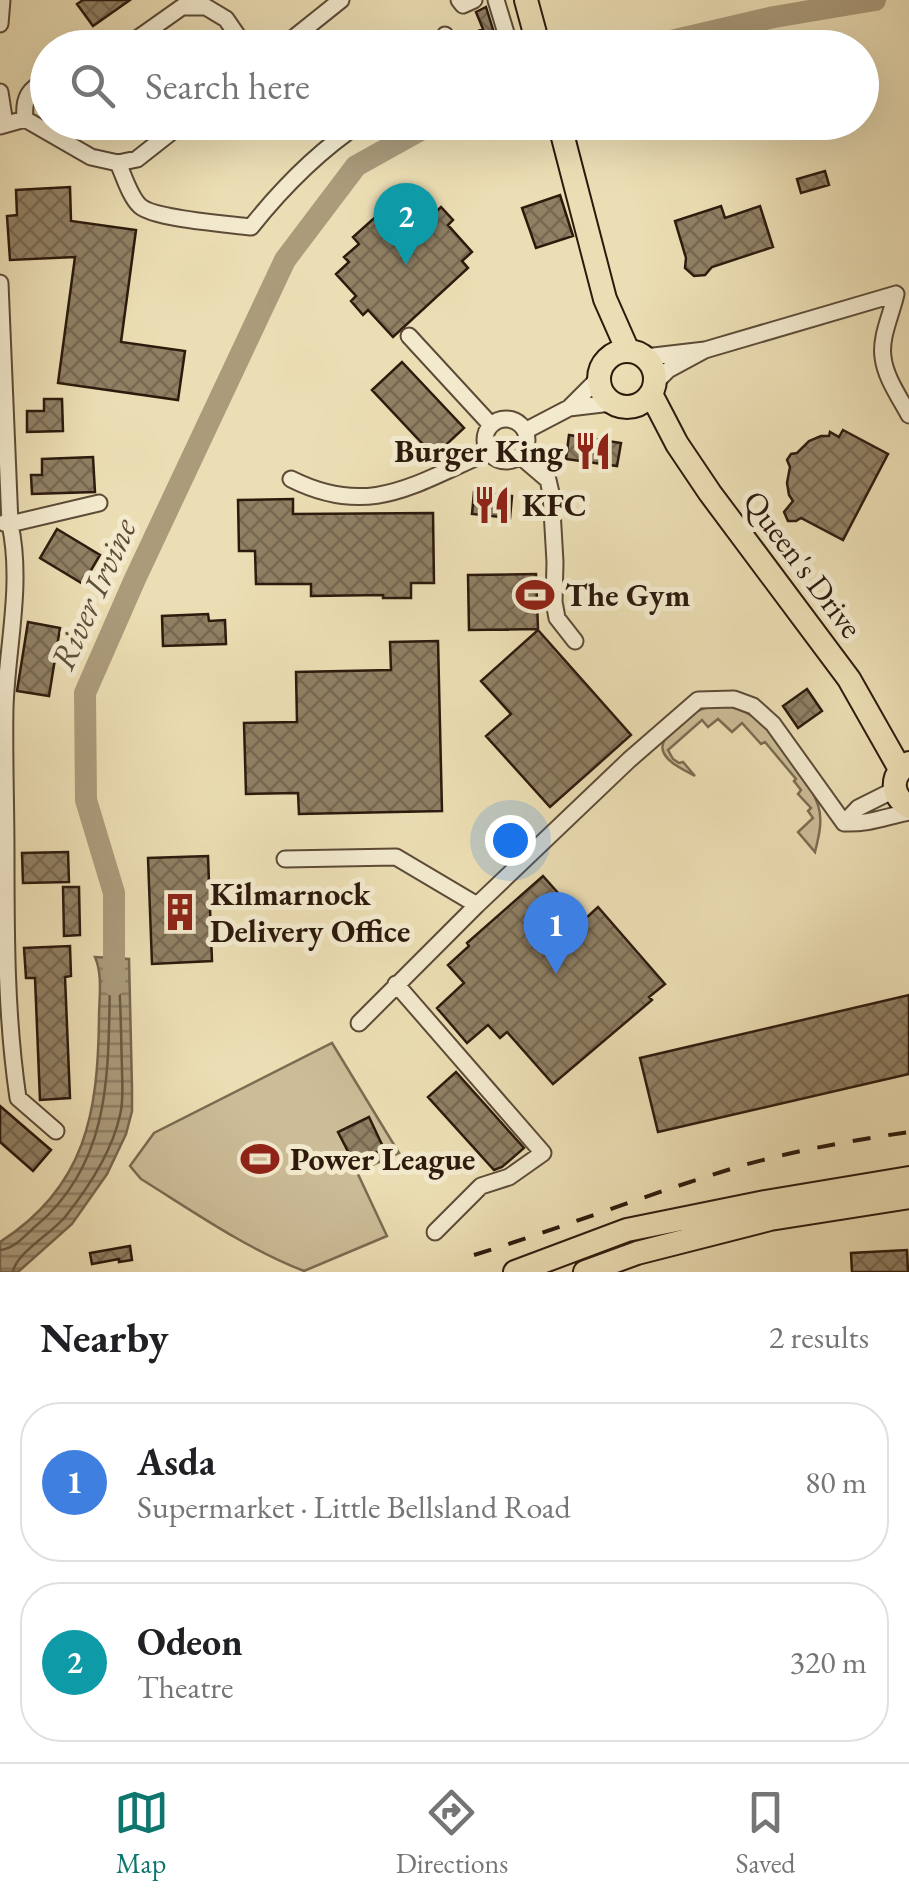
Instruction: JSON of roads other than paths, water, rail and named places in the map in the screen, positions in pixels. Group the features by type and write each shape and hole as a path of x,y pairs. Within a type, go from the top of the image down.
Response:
{"main road":[{"path":"526,0 535,30"},
{"path":"564,140 605,299 619,335 653,369 653,388 640,404 618,406 604,397 600,372 605,299"},
{"path":"600,372 613,354 637,354"},
{"name":"Queen's Drive","path":"653,388 677,444 849,679 905,782"},
{"name":"Queen's Drive","path":"618,406 677,444"},
{"path":"515,1272 626,1230 909,1178"},
{"path":"585,1272 637,1253 770,1219 909,1197"}],"street":[{"path":"0,24 2,0"},
{"path":"304,30 341,0"},
{"path":"496,0 500,30"},
{"path":"452,19 465,2"},
{"path":"149,30 182,7 206,7 226,19 234,30"},
{"path":"25,119 24,105 30,92"},
{"path":"1,112 30,122"},
{"path":"61,140 91,157 118,163 137,159 161,140"},
{"path":"118,163 138,205 146,210 251,228 276,196 339,140"},
{"path":"0,283 5,523 15,546 5,647 2,767 10,1042 18,1098 56,1131"},
{"path":"653,388 668,370 705,350 896,294 883,358 909,416"},
{"path":"409,336 491,426"},
{"path":"637,354 705,350"},
{"path":"525,430 568,408 600,372"},
{"path":"568,408 618,406"},
{"path":"509,419 525,430 527,444 520,456 507,461 489,452 485,438 491,426 509,419"},
{"path":"291,479 349,498 382,496 489,452"},
{"path":"520,456 548,480 554,602 558,618 576,641"},
{"path":"5,523 99,503"},
{"path":"359,1023 476,905 698,700 734,699 753,706 773,724 844,824"},
{"path":"844,824 858,808 905,782"},
{"path":"844,824 869,824 882,818 905,782"},
{"path":"285,859 396,858 476,905"},
{"path":"396,984 542,1153 509,1177 481,1186 435,1232"}],"water":[{"path":"95,957 129,959 132,1111 126,1134 107,1174 72,1224 18,1272 0,1272 0,1242 52,1197 69,1172 90,1116 98,1053 100,979"}],"waterway":[{"name":"River Irvine","path":"718,30 875,0"},
{"name":"River Irvine","path":"114,985 114,893 86,800 85,693 285,260 356,166 403,140"}],"railway":[{"path":"474,1255 744,1165 909,1132"}],"place":[{"name":"Odeon","path":"406,265"},
{"name":"Burger King","path":"593,451"},
{"name":"KFC","path":"492,505"},
{"name":"The Gym","path":"535,595"},
{"name":"Kilmarnock Delivery Office","path":"180,912"},
{"name":"Asda","path":"556,974"},
{"name":"Power League","path":"260,1159"}]}
